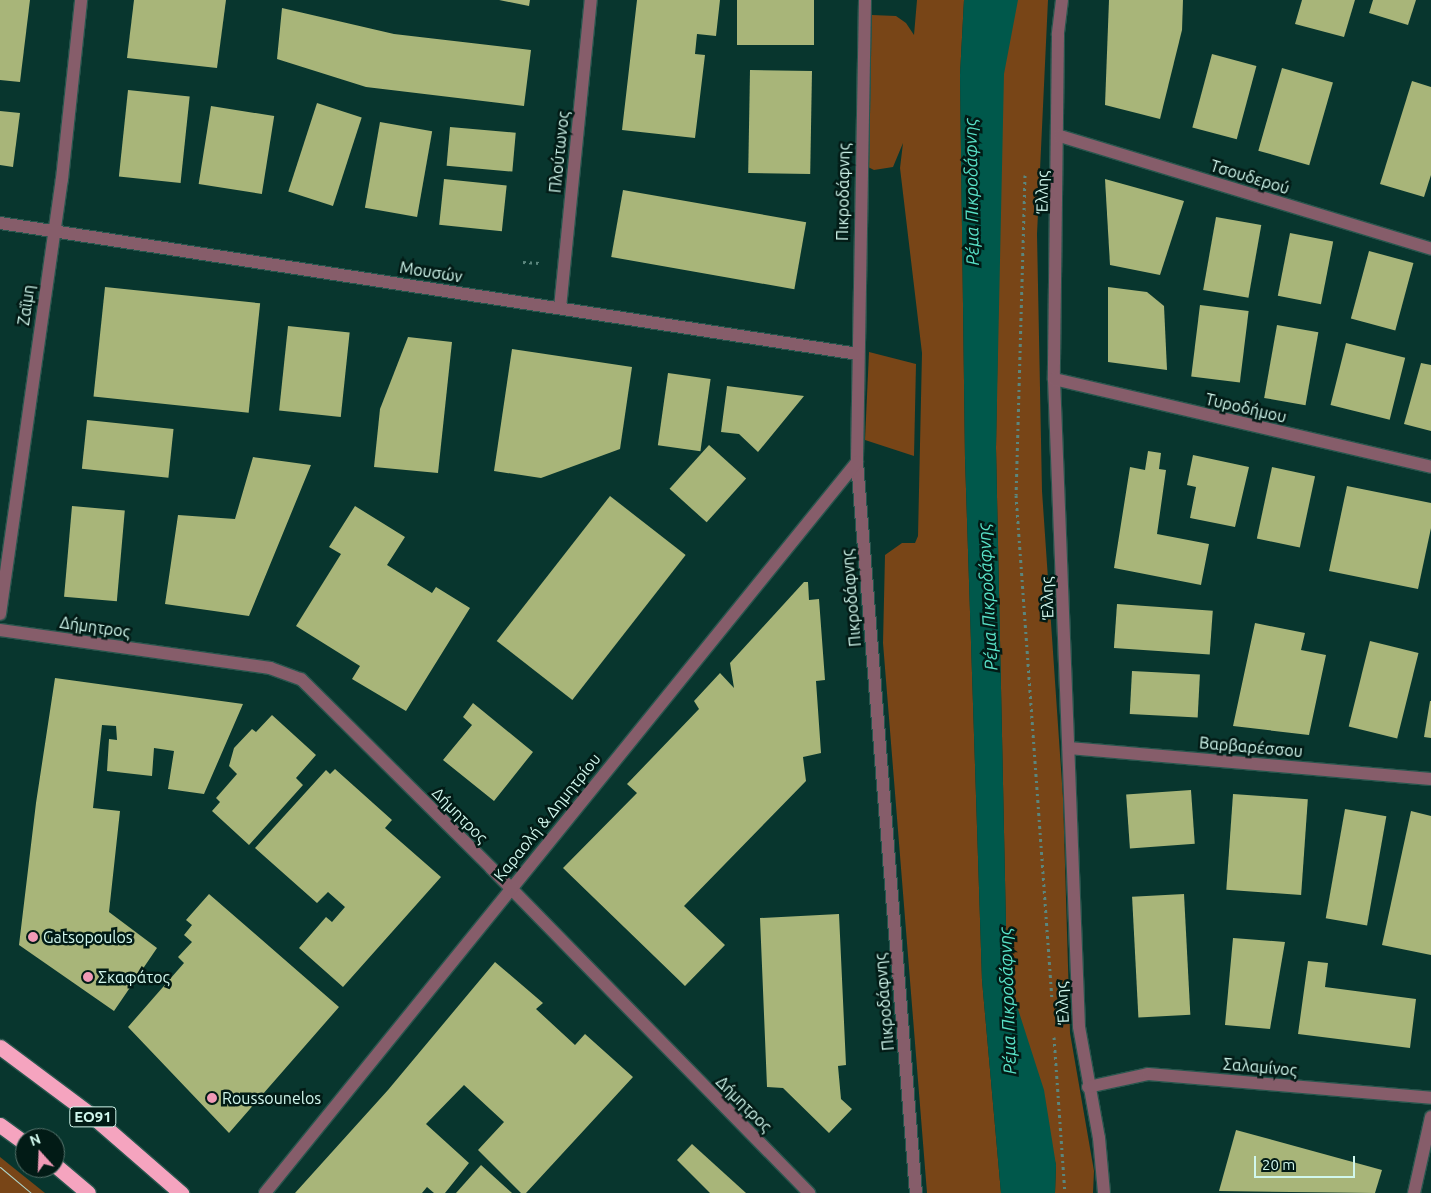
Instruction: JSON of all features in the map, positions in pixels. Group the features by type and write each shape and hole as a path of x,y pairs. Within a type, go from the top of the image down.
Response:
{"highway":[{"name":"ΕΟ91","path":"0,1047 90,1114 181,1193"},
{"path":"0,1125 15,1136"},
{"path":"65,1173 88,1193"}],"street":[{"name":"Ζαΐμη","path":"0,614 53,231 62,179 81,0"},
{"name":"Πλούτωνος","path":"560,308 591,0"},
{"name":"Πικροδάφνης","path":"865,0 856,462 916,1193"},
{"name":"Έλλης","path":"1062,0 1058,35 1060,136 1054,380 1079,1028 1088,1087 1099,1138 1104,1193"},
{"name":"Τσουδερού","path":"1060,136 1431,249"},
{"name":"Μουσών","path":"0,223 858,354"},
{"name":"Τυροδήμου","path":"1054,380 1431,467"},
{"name":"Καραολή & Δημητρίου","path":"265,1193 856,462"},
{"name":"Δήμητρος","path":"0,630 270,668 301,679 510,888 809,1193"},
{"name":"Βαρβαρέσσου","path":"1069,748 1431,779"},
{"name":"Σαλαμίνος","path":"1088,1087 1148,1074 1431,1098"},
{"path":"1414,1193 1431,1117"}],"path":[{"path":"1025,176 1016,495 1052,1006"},
{"path":"1054,1036 1065,1193"}],"shaded area":[{"path":"917,0 964,0 960,75 965,458 982,980 1001,1193 927,1193 883,643 885,555 902,543 915,543 918,536 922,353 900,168 903,143 893,167 874,170 866,166 872,15 896,16 906,23 914,35"},
{"path":"1017,0 1048,0 1037,234 1042,491 1063,798 1070,1033 1094,1171 1093,1193 1055,1193 1056,1165 1007,975 996,448 1002,69"},
{"path":"869,352 916,364 914,456 865,440"},
{"path":"0,1157 15,1169 15,1178 26,1178 45,1193 0,1193"}],"water":[{"name":"Ρέμα Πικροδάφνης","path":"964,0 1018,0 1004,74 996,448 1007,975 1044,1090 1056,1165 1055,1193 1001,1193 982,980 965,458 960,75"}],"building":[{"path":"0,0 30,0 20,82 0,80"},
{"path":"134,0 226,0 217,68 127,58"},
{"path":"499,0 530,0 529,6"},
{"path":"637,0 720,0 716,36 697,34 695,54 705,55 695,138 622,130"},
{"path":"737,0 814,0 814,45 737,45"},
{"path":"1109,0 1183,0 1182,30 1160,119 1105,105"},
{"path":"1302,0 1355,0 1344,37 1295,24"},
{"path":"1373,0 1416,0 1408,25 1369,13"},
{"path":"282,8 394,34 531,50 524,106 366,87 277,59"},
{"path":"1212,54 1256,66 1237,139 1192,127"},
{"path":"1282,68 1333,83 1309,165 1258,151"},
{"path":"750,70 812,71 810,174 748,173"},
{"path":"1412,81 1431,87 1431,175 1424,197 1380,184"},
{"path":"128,90 190,96 181,183 119,177"},
{"path":"317,103 362,118 333,206 288,191"},
{"path":"211,106 274,116 262,194 199,184"},
{"path":"0,111 20,113 13,167 0,165"},
{"path":"380,122 432,131 417,217 365,208"},
{"path":"450,127 516,133 512,172 447,166"},
{"path":"444,179 507,186 502,231 439,225"},
{"path":"1105,179 1184,201 1160,275 1110,265"},
{"path":"623,190 806,222 794,289 611,257"},
{"path":"1216,217 1261,225 1248,298 1203,290"},
{"path":"1290,233 1333,241 1321,304 1278,296"},
{"path":"1369,251 1413,263 1395,331 1351,319"},
{"path":"105,287 260,303 249,413 94,396"},
{"path":"1108,287 1147,292 1164,306 1167,370 1108,362"},
{"path":"1200,305 1249,311 1240,382 1191,376"},
{"path":"1277,325 1318,332 1306,405 1264,398"},
{"path":"288,326 350,332 341,417 279,411"},
{"path":"408,337 452,342 438,473 374,467 380,409"},
{"path":"1346,343 1405,358 1390,420 1331,405"},
{"path":"512,349 632,367 620,449 541,478 494,471"},
{"path":"1421,363 1431,365 1431,431 1404,424"},
{"path":"668,373 711,379 700,451 658,445"},
{"path":"727,386 804,396 758,452 739,434 721,432"},
{"path":"87,420 174,429 168,478 82,469"},
{"path":"709,445 746,478 707,522 670,489"},
{"path":"1148,451 1161,453 1159,469 1166,470 1157,534 1209,544 1201,585 1114,568 1130,467 1145,470"},
{"path":"1193,455 1249,467 1235,527 1190,518 1196,487 1187,485"},
{"path":"253,457 311,465 249,616 165,604 178,515 235,519"},
{"path":"1272,467 1315,476 1300,548 1257,538"},
{"path":"1347,486 1431,503 1431,528 1418,589 1329,571"},
{"path":"610,496 686,555 572,700 497,641"},
{"path":"72,506 125,511 117,601 64,597"},
{"path":"355,506 405,537 387,565 432,593 436,587 470,608 406,711 352,679 360,666 296,626 341,554 329,547"},
{"path":"804,582 808,582 809,600 819,599 825,680 816,681 821,753 803,757 806,781 684,906 725,945 685,986 563,868 637,793 627,784 699,709 694,701 720,673 734,688 730,663"},
{"path":"1117,604 1213,611 1210,655 1114,648"},
{"path":"1255,623 1305,633 1301,650 1326,655 1309,735 1233,726"},
{"path":"1370,641 1419,653 1397,738 1349,726"},
{"path":"1132,671 1200,675 1198,717 1130,714"},
{"path":"55,678 243,704 204,794 168,789 174,751 154,748 152,776 107,771 109,739 117,740 116,726 102,725 93,808 120,811 109,912 157,948 114,1011 19,945 36,803"},
{"path":"1431,701 1431,738 1424,737"},
{"path":"473,703 533,752 494,801 443,760 472,725 463,717"},
{"path":"272,715 316,755 296,778 303,785 249,845 212,811 220,802 216,798 237,774 229,766 234,748 252,729 256,732"},
{"path":"335,769 392,820 385,828 441,877 343,987 299,948 326,917 332,922 345,907 328,892 317,903 255,848 326,770 330,774"},
{"path":"1191,790 1195,844 1130,848 1126,795"},
{"path":"1233,794 1308,799 1301,895 1226,890"},
{"path":"1345,809 1386,816 1367,926 1326,918"},
{"path":"1411,811 1431,816 1431,955 1382,945"},
{"path":"209,894 339,1007 229,1133 128,1027 184,963 178,957 192,942 184,935 192,925 186,920"},
{"path":"1184,894 1190,1015 1138,1018 1132,897"},
{"path":"839,914 846,1065 838,1066 841,1099 852,1109 829,1133 783,1088 767,1087 760,918"},
{"path":"1233,938 1285,942 1270,1029 1225,1025"},
{"path":"1308,961 1328,963 1325,987 1416,999 1410,1048 1298,1034"},
{"path":"495,962 543,1003 536,1009 575,1045 585,1034 633,1077 526,1193 521,1193 478,1150 504,1122 464,1085 426,1124 469,1163 445,1193 434,1193 427,1187 422,1193 295,1193 388,1090"},
{"path":"1236,1130 1382,1170 1375,1193 1219,1191"},
{"path":"692,1144 746,1193 710,1193 677,1160"},
{"path":"481,1165 512,1193 456,1193"}],"tram line":[{"path":"0,1167 31,1193"}],"place":[{"name":"Gatsopoulos","path":"33,937"},
{"name":"Σκαφάτος","path":"88,977"},
{"name":"Roussounelos","path":"212,1098"}]}
